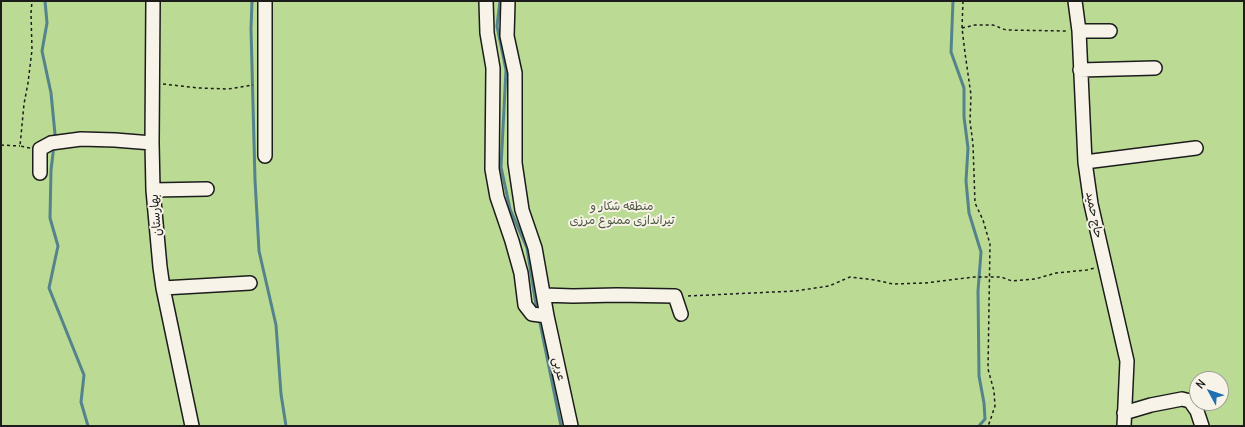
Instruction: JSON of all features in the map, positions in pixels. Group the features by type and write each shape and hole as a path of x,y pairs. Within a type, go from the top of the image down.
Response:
{"street":[{"name":"بهارستان","path":"153,1 153,190 163,288 192,426"},
{"path":"264,156 265,1"},
{"path":"486,1 487,33 493,68 492,169 497,197 521,273 525,305 541,315 544,294 535,248 522,210 515,163 515,73 507,36 508,1"},
{"name":"حاج حمید","path":"1075,1 1085,162 1091,204 1127,361 1124,420"},
{"path":"1078,31 1110,31"},
{"path":"1080,70 1155,68"},
{"path":"40,173 50,145 81,139 152,143"},
{"path":"1085,162 1196,148"},
{"path":"153,190 207,189"},
{"path":"163,288 250,283"},
{"path":"544,294 573,296 675,296 680,314"},
{"name":"عربی","path":"541,315 571,426"},
{"path":"1124,420 1151,405 1182,399 1190,401 1197,410 1202,426"}],"path":[{"path":"20,146 24,104 32,50 32,1"},
{"path":"963,1 962,28 964,53 971,95 970,121 973,144 975,203 984,220 990,244 988,369 994,391 994,406 988,426"},
{"path":"962,28 975,25 993,25 1006,30 1078,31"},
{"path":"152,82 199,88 228,88 258,85"},
{"path":"1,144 20,146 50,145"},
{"path":"675,296 735,295 795,291 829,286 850,277 893,284 925,283 974,277 1001,277 1012,281 1056,273 1086,270 1104,265"}],"green space":[{"name":"منطقه شکار و تیراندازی ممنوع مرزی","path":"1,1 1244,1 1244,426 1,426"}],"waterway":[{"path":"45,1 47,23 42,51 51,93 55,134 54,140"},
{"path":"252,1 251,29 255,180 259,251 276,325 281,394 286,426"},
{"path":"500,1 497,26 506,70 501,167 510,209 527,248 537,311"},
{"path":"953,1 951,52 964,88 964,117 968,148 966,181 969,213 981,252 978,291 979,376 984,403 985,419 979,426"},
{"path":"54,145 51,170 50,218 58,246 49,288 84,375 81,402 88,426"},
{"path":"539,318 561,426"}]}
